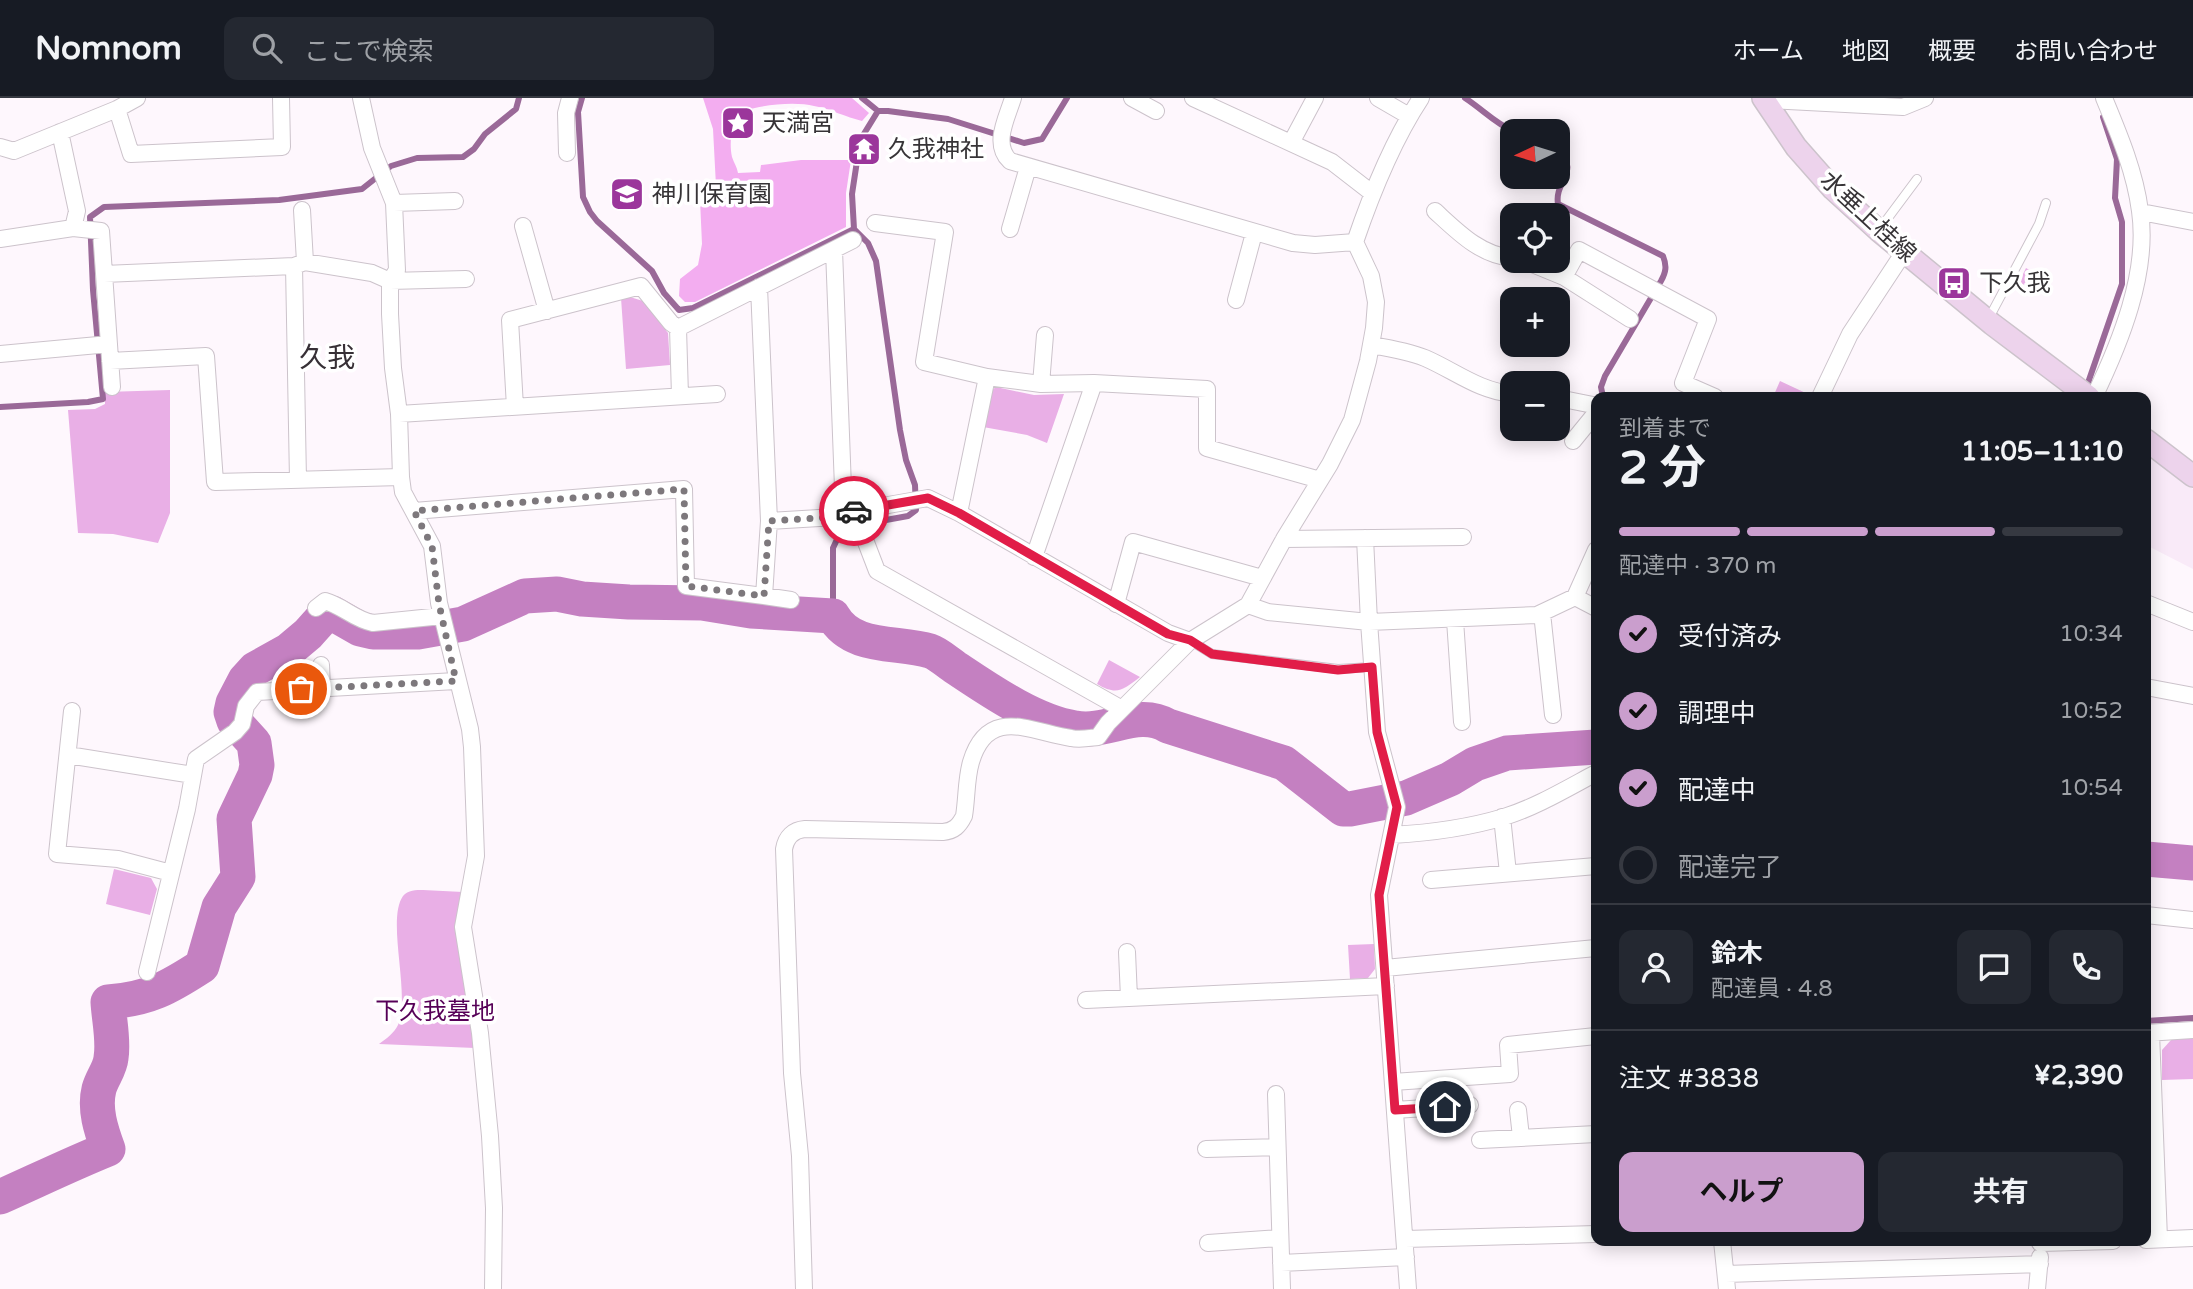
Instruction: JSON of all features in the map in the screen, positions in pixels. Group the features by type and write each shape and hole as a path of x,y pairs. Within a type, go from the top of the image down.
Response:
{"main road":[{"name":"水垂上桂線","path":"1764,99 1796,147 1833,189 1879,231 1988,321 2084,392"},
{"path":"2151,444 2193,476"}],"street":[{"path":"0,147 14,151 60,132 108,107 137,98"},
{"path":"108,107 131,154 282,147 281,98"},
{"path":"361,98 372,148 394,203 397,270 390,281 393,368 399,414 403,492 432,546 444,624 472,747 476,856 463,927 480,1033 490,1136 494,1208 493,1289"},
{"path":"567,153 566,113 570,98"},
{"path":"1013,98 1001,136 1002,150 1007,158 1028,167 1293,243 1315,245 1355,242"},
{"path":"1132,98 1156,111"},
{"path":"1193,98 1332,162 1372,192"},
{"path":"1290,143 1315,98"},
{"path":"1378,98 1409,116"},
{"path":"804,1289 800,1156 791,1059 784,849 788,839 805,828 943,832 952,830 964,816 968,771 975,751 985,736 1002,726 1014,725 1077,739 1095,738 1190,640 1248,605 1330,464 1352,420 1371,345 1376,302 1371,276 1355,242 1372,192 1409,116 1421,98"},
{"path":"1764,99 1903,107 1925,98"},
{"path":"2091,392 2115,350 2131,305 2139,261 2141,212 2133,179 2104,98"},
{"path":"60,132 77,211 84,229"},
{"path":"1010,229 1028,167"},
{"path":"394,203 455,201"},
{"path":"298,480 302,210"},
{"path":"1436,211 1455,230 1483,251 1500,255"},
{"path":"2141,212 2193,222"},
{"path":"875,223 945,232 924,362 987,377 1041,384 1094,383 1207,389 1207,448 1320,480"},
{"path":"523,226 547,310"},
{"path":"0,239 84,229 101,232 104,274 101,344 110,361 112,387"},
{"path":"1236,300 1254,233"},
{"path":"678,328 853,240"},
{"path":"834,250 854,519 877,570 1122,709"},
{"path":"1564,277 1579,250 1708,319 1682,383 1703,392"},
{"path":"1822,392 1850,334 1904,252"},
{"path":"104,274 300,264 372,273 390,281 466,279"},
{"path":"1554,273 1630,319"},
{"path":"515,407 510,320 641,286 678,328"},
{"path":"759,287 769,521 764,596"},
{"path":"678,328 680,396"},
{"path":"1041,384 1045,335"},
{"path":"0,354 101,344"},
{"path":"1371,345 1425,358 1473,384 1500,392"},
{"path":"110,361 206,356 215,482 401,477"},
{"path":"959,513 987,377"},
{"path":"1034,557 1094,383"},
{"path":"399,414 717,394"},
{"path":"1570,401 1591,406"},
{"path":"1573,441 1591,410"},
{"path":"414,511 684,489 686,586 791,600"},
{"path":"769,521 835,517 854,519 928,498 959,513 1168,634 1190,640"},
{"path":"1284,539 1463,537"},
{"path":"1365,538 1377,732 1396,801 1392,835 1379,895 1408,1289"},
{"path":"1116,604 1133,542 1262,578"},
{"path":"1248,605 1268,612 1369,622 1537,615 1575,597 1591,561"},
{"path":"1575,597 1591,605"},
{"path":"316,608 325,601 338,605 362,621 444,624"},
{"path":"2151,605 2193,622"},
{"path":"1542,613 1553,715"},
{"path":"1455,620 1462,722"},
{"path":"321,666 322,688"},
{"path":"147,972 196,759 238,728 246,706 257,692 456,681"},
{"path":"2151,688 2193,696"},
{"path":"72,711 57,854 118,859 171,873"},
{"path":"68,755 193,775"},
{"path":"1392,835 1420,833 1502,817 1533,806 1591,776"},
{"path":"1502,817 1508,873"},
{"path":"1431,880 1591,866"},
{"path":"2151,916 2193,920"},
{"path":"1385,968 1591,948"},
{"path":"1127,952 1129,998"},
{"path":"1086,1000 1386,986"},
{"path":"2151,1033 2193,1030"},
{"path":"1393,1082 1510,1074 1508,1045 1591,1037"},
{"path":"1276,1094 1282,1289"},
{"path":"1395,1110 1470,1105"},
{"path":"1518,1110 1521,1138"},
{"path":"1480,1140 1591,1134"},
{"path":"1206,1149 1277,1147"},
{"path":"2151,1188 2152,1239 2193,1238"},
{"path":"1405,1239 1591,1234"},
{"path":"1208,1243 1280,1238"},
{"path":"1724,1246 1727,1281 2040,1264"},
{"path":"2037,1289 2040,1246"},
{"path":"1281,1263 1406,1256"}],"lane":[{"path":"1879,231 1917,179"},
{"path":"1988,321 2039,225 2046,203"},
{"path":"1190,640 1212,654 1338,670 1372,667"}],"shaded area":[{"path":"703,98 852,98 869,113 862,121 814,106 784,104 750,109 733,116 731,152 738,173 760,172 761,165 801,160 851,160 846,193 846,227 695,302 685,302 679,296 680,279 698,265 702,244 700,200 709,197 716,186 713,129"},
{"path":"2151,457 2193,489 2193,569 2151,548"}],"green space":[{"path":"2026,268 2046,279 2039,293 2019,282"},
{"path":"630,297 643,301 668,333 670,365 626,369 621,298"},
{"path":"1780,381 1804,392 1775,392"},
{"path":"996,387 1034,395 1064,394 1047,443 1027,435 983,427 988,393"},
{"path":"170,390 170,513 158,543 113,534 78,533 68,410 95,409 105,404 105,392"},
{"path":"1109,660 1140,677 1120,690 1110,690 1097,684"},
{"path":"114,869 151,878 157,889 150,915 106,904"},
{"name":"下久我墓地","path":"423,890 463,892 457,915 458,946 475,1048 379,1044 396,1028 401,1012 398,907 405,894"},
{"path":"1374,944 1375,969 1368,978 1350,979 1348,945"},
{"path":"2193,1038 2193,1079 2162,1080 2162,1050 2171,1040"}],"waterway":[{"path":"0,407 103,399 93,290 90,217 104,207 279,200 362,189 391,166 417,158 463,157 474,149 485,134 516,109 519,98"},
{"path":"582,98 578,112 583,197 597,221 652,271 664,293 679,310 693,308 854,229"},
{"path":"862,98 878,111"},
{"path":"833,616 833,548 840,533 853,526 908,516 916,510 915,485 906,460 900,430 876,261 868,243 854,229 852,194 862,137 878,111 888,111 948,119 1024,143 1042,139 1067,98"},
{"path":"1465,98 1500,123"},
{"path":"2088,392 2089,380 2122,284 2122,222 2115,198 2117,159 2103,117"},
{"path":"1560,189 1558,204 1663,256 1665,263 1661,281 1605,376 1602,392"},
{"path":"0,1197 108,1149 97,1104 99,1089 112,1051 108,1002 158,991 202,966 219,907 238,877 234,819 257,765 254,743 234,721 231,712 233,703 245,680 255,669 289,650 325,615 332,613 360,629 373,632 418,632 463,624 525,596 557,594 582,599 702,603 751,611 833,616 841,627 864,639 933,652 1013,704 1060,725 1087,729 1134,720 1156,721 1284,763 1343,809 1406,798 1450,779 1475,764 1507,753 1591,747"},
{"path":"2151,859 2193,863"},
{"path":"2151,1021 2193,1018"},
{"path":"0,1181 3,1196"}],"way so far":[{"path":"301,689 456,681 439,604 432,546 414,511 684,489 686,586 764,596 769,521 835,517 854,511"}],"place":[{"name":"天満宮","path":"738,123"},
{"name":"久我神社","path":"864,149"},
{"name":"神川保育園","path":"627,194"},
{"name":"下久我","path":"1954,283"}],"district":[{"name":"久我","path":"327,358"}],"route":[{"path":"854,511 928,498 959,513 1168,634 1190,640 1212,654 1338,670 1372,667 1377,732 1397,807 1379,895 1395,1110 1445,1107"}]}
